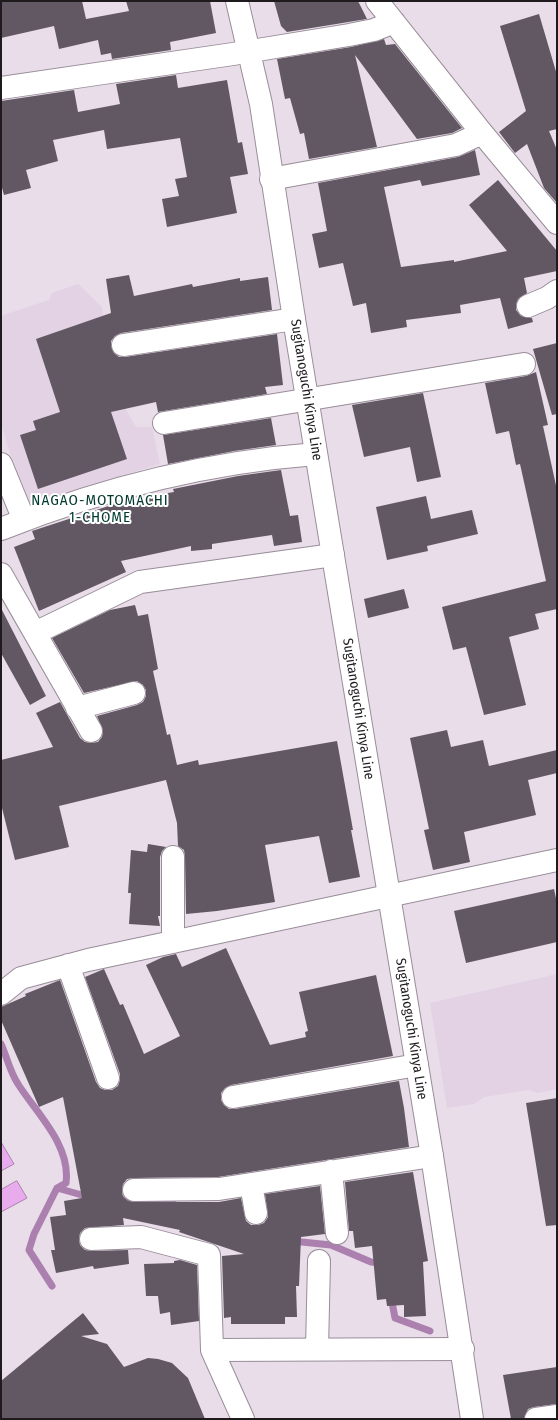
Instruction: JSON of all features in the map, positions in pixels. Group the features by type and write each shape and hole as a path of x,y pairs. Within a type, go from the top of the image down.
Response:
{"street":[{"name":"Sugitanoguchi Kinya Line","path":"237,1 261,104 271,179 432,1156 472,1419"},
{"path":"377,1 482,134 557,223"},
{"path":"1,88 349,35 374,30 394,22"},
{"path":"271,179 456,145 482,134"},
{"path":"528,306 547,298 557,291"},
{"path":"123,346 294,319"},
{"path":"164,423 524,364"},
{"path":"1,529 106,493 191,472 260,459 316,454"},
{"path":"1,464 24,520"},
{"path":"35,633 140,582 333,555"},
{"path":"1,574 91,730"},
{"path":"78,708 134,693"},
{"path":"173,857 173,942"},
{"path":"1,994 21,978 68,965 557,860"},
{"path":"68,965 108,1078"},
{"path":"233,1097 417,1064"},
{"path":"134,1190 219,1189 432,1156"},
{"path":"331,1171 337,1234"},
{"path":"251,1184 256,1213"},
{"path":"91,1239 141,1237 209,1255 212,1350 243,1419"},
{"path":"316,1350 320,1261"},
{"path":"212,1350 462,1349"},
{"path":"536,1419 557,1416"}],"shaded area":[{"path":"78,284 102,307 115,391 136,427 152,427 160,464 26,504 1,424 1,316 49,300 52,293"},
{"path":"557,974 557,1089 538,1093 528,1090 484,1097 474,1104 447,1108 430,1003"},
{"path":"1,1142 14,1164 1,1171"},
{"path":"17,1181 27,1198 1,1212 1,1190"}],"building":[{"path":"1,1 82,1 86,19 129,11 126,1 210,1 216,33 170,42 171,50 112,59 111,53 101,55 98,40 59,49 54,26 1,38"},
{"path":"274,1 358,1 367,19 287,32 281,26"},
{"path":"539,14 557,75 557,129 549,131 557,150 557,203 544,188 527,144 515,153 499,132 526,111 500,26"},
{"path":"384,39 386,45 395,44 462,128 452,133 417,139 355,55 377,147 309,159 304,133 300,134 290,98 285,99 277,59 351,47"},
{"path":"176,75 178,88 227,80 238,143 242,142 248,174 230,177 237,213 167,227 162,199 179,196 175,179 187,177 180,138 107,149 104,130 53,140 58,161 26,170 31,188 4,195 1,184 1,101 74,90 78,112 120,104 116,84"},
{"path":"475,150 480,175 422,186 420,180 384,187 401,267 454,260 454,262 507,251 469,205 498,180 557,251 557,271 524,278 527,293 518,299 516,310 521,316 532,318 533,322 508,329 500,298 460,305 461,313 406,320 407,327 371,333 366,303 353,306 343,263 319,268 312,234 327,231 318,183 458,157"},
{"path":"129,275 134,296 192,284 193,287 240,278 240,281 268,277 272,310 121,333 115,336 111,341 111,346 114,353 119,357 125,357 277,334 283,385 265,387 267,394 158,412 156,402 111,412 127,459 38,489 20,435 36,430 33,421 60,412 36,339 111,313 106,279"},
{"path":"557,343 557,414 552,415 533,349"},
{"path":"536,372 548,425 543,426 557,490 557,609 535,614 539,629 509,637 526,705 484,715 466,647 453,650 442,607 546,581 520,464 516,465 509,431 496,434 485,383 526,376"},
{"path":"423,393 441,477 417,482 410,447 364,457 352,405"},
{"path":"271,418 276,445 234,451 168,464 163,435"},
{"path":"281,470 290,516 298,515 302,542 274,546 272,535 212,544 212,549 191,551 191,546 121,561 126,572 39,611 14,547 35,539 32,531 127,500 174,492 173,489 238,476"},
{"path":"426,496 431,519 472,510 478,534 427,546 428,551 387,560 376,507"},
{"path":"404,589 409,608 368,618 364,599"},
{"path":"135,605 138,616 148,614 158,669 153,671 167,735 170,734 177,765 198,760 199,765 337,741 360,877 329,883 319,836 265,845 275,902 186,914 184,850 178,846 177,823 166,780 59,806 69,847 15,860 1,804 1,760 53,747 36,713 60,702 80,738 85,742 98,742 102,737 103,731 97,716 137,705 143,702 146,696 146,690 143,685 137,681 84,693 52,638 110,610"},
{"path":"1,608 46,696 30,705 1,653"},
{"path":"447,730 451,747 483,740 489,766 557,750 557,773 528,780 536,815 464,832 470,862 433,870 424,830 429,829 410,738"},
{"path":"148,844 166,847 162,851 160,857 160,916 158,916 160,926 129,924 131,893 128,893 131,850 147,852"},
{"path":"554,889 557,903 557,942 466,963 454,911"},
{"path":"226,948 270,1045 306,1037 305,1032 308,1031 299,992 376,975 393,1056 231,1085 225,1088 221,1093 221,1100 224,1105 229,1109 235,1109 399,1081 404,1108 409,1147 218,1177 134,1178 127,1179 123,1184 123,1197 128,1201 134,1202 219,1202 241,1198 246,1221 251,1225 264,1223 268,1217 265,1194 320,1186 325,1234 301,1237 299,1286 296,1286 297,1317 285,1317 285,1324 231,1324 231,1317 224,1318 222,1256 244,1254 179,1232 180,1230 123,1218 124,1225 85,1228 80,1233 79,1239 80,1245 85,1250 128,1250 129,1264 94,1269 93,1266 56,1273 51,1250 55,1250 50,1217 66,1215 64,1201 82,1198 63,1097 39,1107 1,1020 1,1007 26,996 25,994 60,980 96,1082 100,1088 112,1090 118,1086 120,1074 85,977 104,969 120,1005 123,1004 144,1054 180,1036 146,965 163,957 176,954 182,967"},
{"path":"557,1098 557,1225 546,1226 526,1103"},
{"path":"413,1172 428,1261 423,1262 426,1316 404,1317 404,1305 387,1306 386,1299 377,1300 372,1246 355,1248 353,1231 349,1231 345,1182"},
{"path":"180,1260 197,1265 199,1321 171,1325 170,1312 160,1314 158,1296 146,1296 144,1264 174,1263 174,1261"},
{"path":"83,1313 99,1334 81,1336 107,1344 124,1367 148,1358 172,1363 188,1378 205,1419 1,1419 1,1381"},
{"path":"557,1367 557,1404 534,1407 528,1409 524,1419 511,1419 503,1375"}],"waterway":[{"path":"1,1044 15,1079 43,1118 58,1143 66,1169 66,1183 57,1188 34,1234 29,1250 52,1286"},
{"path":"57,1188 89,1197"},
{"path":"117,1199 173,1203"},
{"path":"292,1241 331,1245 371,1262 381,1263"},
{"path":"391,1297 395,1318 430,1331"}],"district":[{"name":"NAGAO-MOTOMACHI 1-CHOME","path":"100,510"}]}
